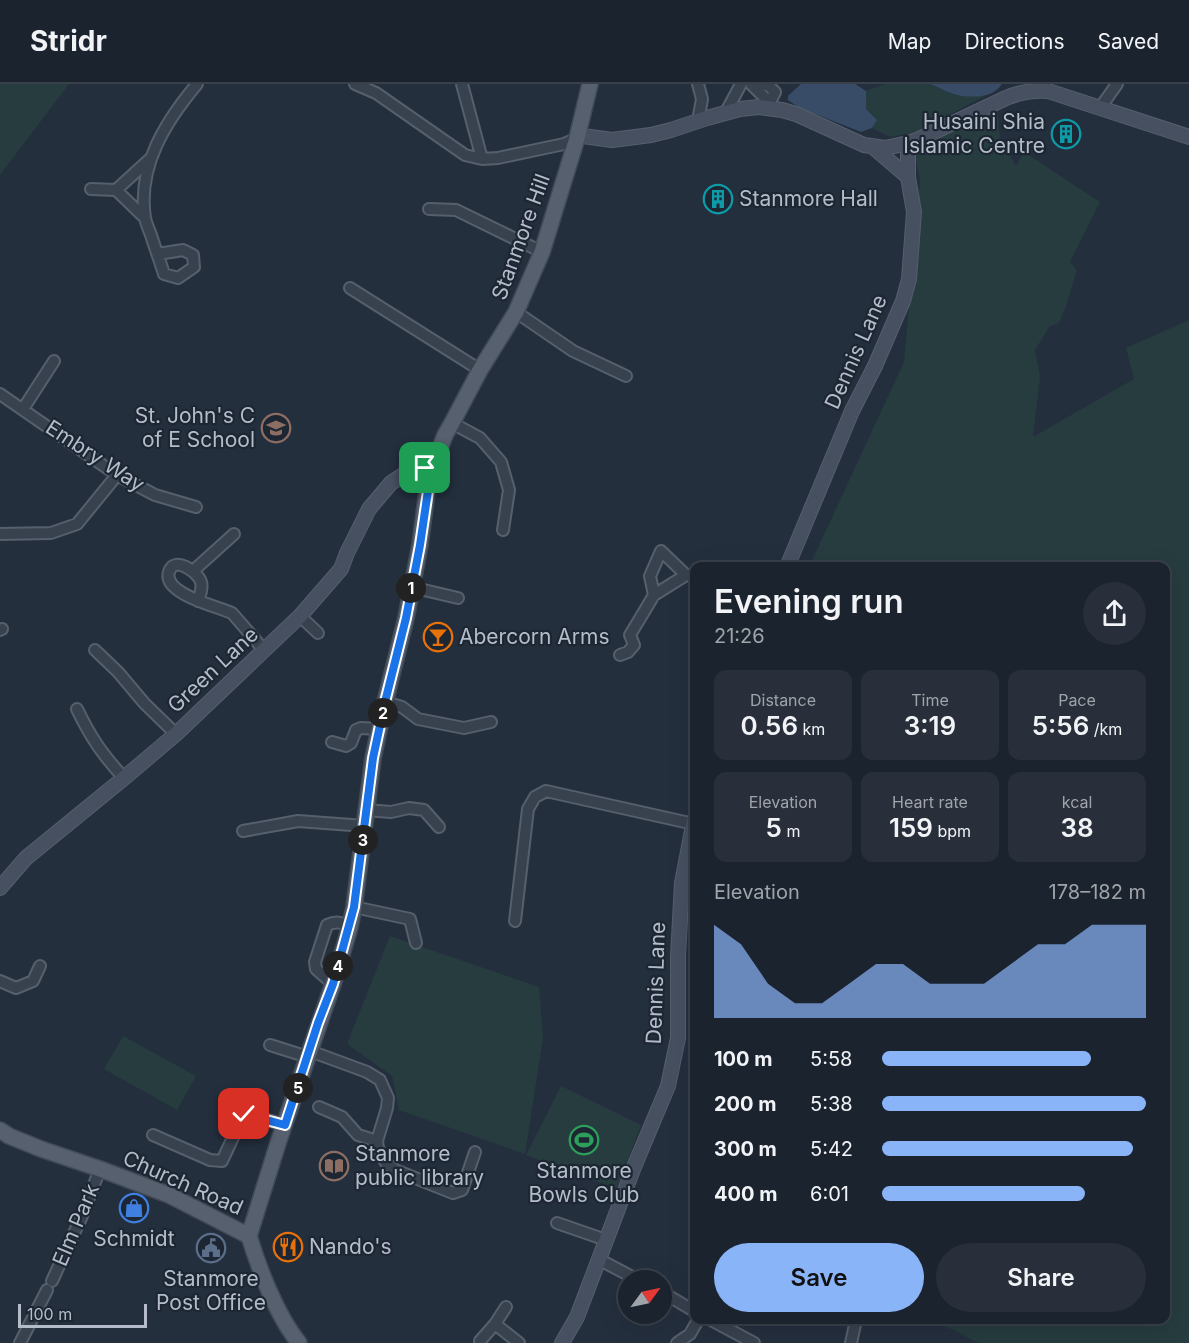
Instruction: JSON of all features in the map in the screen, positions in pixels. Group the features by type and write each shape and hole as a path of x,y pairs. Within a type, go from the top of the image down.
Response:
{"main road":[{"name":"Stanmore Hill","path":"249,1236 350,927 373,758 406,618 420,545 428,491 425,484 445,435 480,370 516,312 542,252 577,138 590,84"},
{"name":"Church Road","path":"0,1130 41,1149 169,1195 249,1236"},
{"path":"249,1236 274,1300 298,1343"}],"street":[{"path":"158,254 145,218 144,187 150,159 163,130 197,84"},
{"path":"356,84 376,93 465,155 482,159 498,158 564,144 583,136 612,140 633,138 671,130 726,112 750,107 782,110 796,114 864,145 885,148 908,143 1006,98 1029,91 1048,92 1189,137"},
{"path":"462,84 482,159"},
{"path":"698,84 702,99 698,121"},
{"path":"726,112 741,84"},
{"path":"1100,108 1117,84"},
{"name":"Dennis Lane","path":"789,562 852,411 875,366 903,301 909,279 914,212 908,177 908,143"},
{"path":"873,147 908,177"},
{"path":"116,190 150,159"},
{"path":"91,189 116,190 145,218"},
{"path":"429,209 456,210 542,252"},
{"path":"350,288 480,370"},
{"path":"516,312 573,351 626,376"},
{"path":"23,409 54,361"},
{"name":"Embry Way","path":"0,394 117,475 155,495 196,507"},
{"path":"452,423 480,438 501,462 509,490 503,530"},
{"name":"Green Lane","path":"0,888 26,858 176,734 300,616 341,569 369,509 391,483 401,476 433,463"},
{"path":"0,534 51,533 77,524 117,475"},
{"path":"193,571 234,534"},
{"path":"620,655 628,652 634,645 630,635 654,595 690,576 661,551 650,576 654,595"},
{"path":"198,601 201,585 193,571 180,565 170,569 168,576 178,590 185,596 198,601 232,613 264,650"},
{"path":"411,587 458,598"},
{"path":"300,616 318,633"},
{"path":"95,650 176,734"},
{"path":"385,702 402,706 418,719 464,729 491,722"},
{"path":"77,709 91,737 106,759 124,778"},
{"path":"332,742 346,746 351,743 356,730 379,729"},
{"path":"515,921 528,809 535,797 540,794 546,791 690,821"},
{"path":"366,810 391,812 409,808 424,810 439,827"},
{"path":"243,831 298,821 365,826"},
{"name":"Dennis Lane","path":"562,1343 577,1317 634,1167 668,1086 678,1038 678,956 682,883 690,842"},
{"path":"354,907 410,919 416,944"},
{"path":"333,984 316,969 315,962 327,925 342,922 350,927"},
{"path":"0,981 16,988 33,981 40,966"},
{"path":"270,1045 367,1072 380,1080 388,1098 377,1141 378,1148 386,1163 395,1170 453,1193 462,1190 475,1152"},
{"path":"319,1107 342,1117 358,1135 377,1141"},
{"path":"229,1109 285,1125"},
{"path":"153,1135 210,1160 222,1161 244,1114"},
{"name":"Elm Park","path":"20,1343 82,1216 100,1169"},
{"path":"557,1223 606,1240"},
{"path":"600,1260 619,1270"},
{"path":"672,1298 690,1309"},
{"path":"480,1341 506,1307"},
{"path":"495,1324 519,1343"},
{"path":"677,1343 690,1334 696,1324"},
{"path":"718,1324 754,1343"},
{"path":"851,1343 855,1324"}],"green space":[{"path":"0,84 69,84 0,175"},
{"path":"885,84 930,84 956,95 985,96 916,132 890,137 872,128 877,120 866,109 866,91"},
{"path":"997,106 1000,137 1016,166 1024,152 1100,202 1070,262 1077,270 1059,323 1050,326 1035,350 1040,376 1033,437 1134,379 1126,348 1189,320 1189,1343 979,1343 941,1324 1170,1324 1170,562 811,562 904,362 920,181 914,150"},
{"path":"390,936 539,987 543,1038 525,1154 399,1110 392,1076 347,1044"},
{"path":"123,1036 196,1076 177,1110 104,1069"},
{"name":"Stanmore Bowls Club","path":"561,1086 641,1125 617,1189 526,1155"}],"water":[{"path":"801,84 855,84 866,91 866,109 877,120 872,128 861,132 798,107 788,100 788,96"},
{"path":"930,84 1002,84 993,92 970,97 950,93"}],"place":[{"name":"Husaini Shia Islamic Centre","path":"1066,134"},
{"name":"Stanmore Hall","path":"718,199"},
{"name":"St. John's C of E School","path":"276,428"},
{"name":"Abercorn Arms","path":"438,637"},
{"name":"Stanmore Bowls Club","path":"584,1140"},
{"name":"Stanmore public library","path":"334,1166"},
{"name":"Schmidt","path":"134,1208"},
{"name":"Nando's","path":"288,1247"},
{"name":"Stanmore Post Office","path":"211,1248"}],"route":[{"path":"244,1114 285,1125 350,927 373,758 406,618 420,545 428,491 425,484 430,467 425,468"}]}
